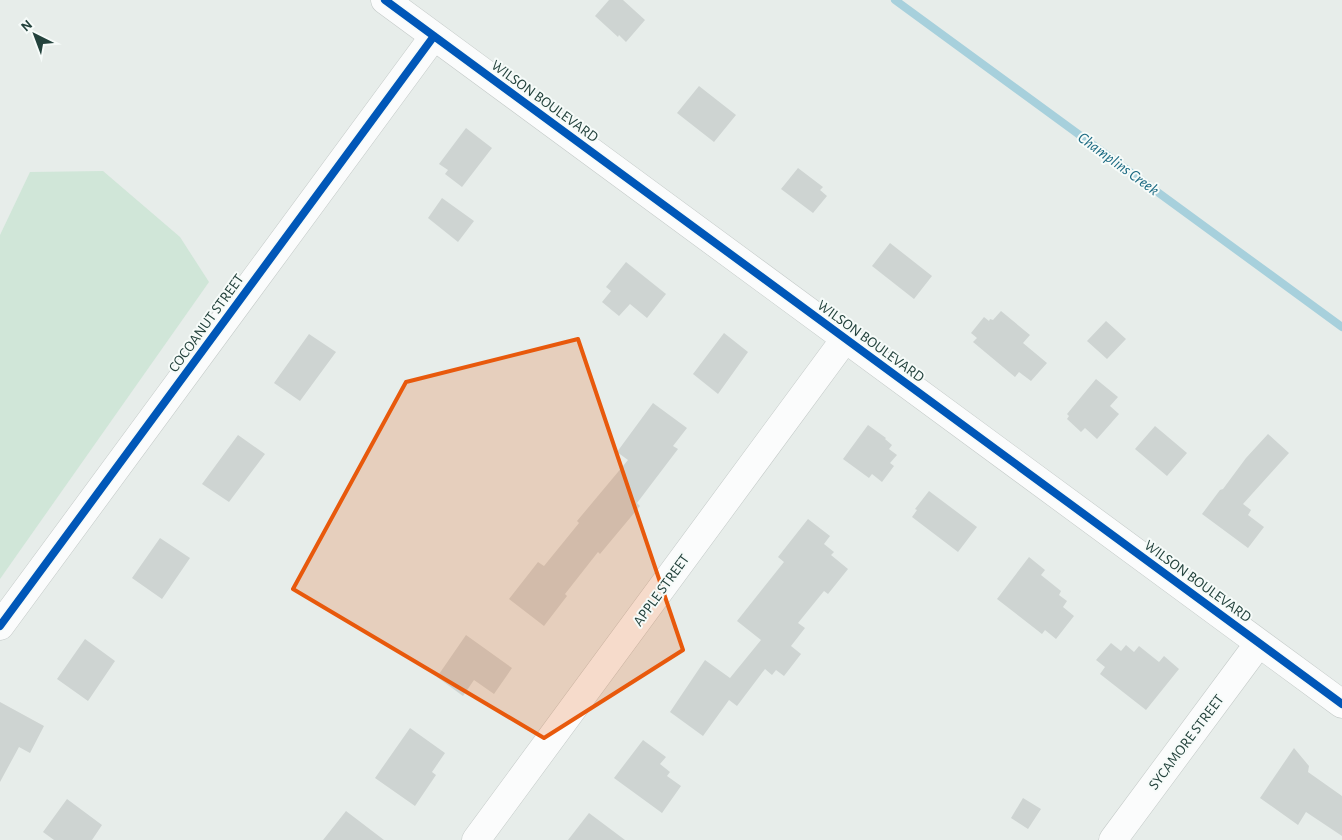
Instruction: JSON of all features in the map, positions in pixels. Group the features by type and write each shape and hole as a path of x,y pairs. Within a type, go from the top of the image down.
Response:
{"street":[{"name":"WILSON BOULEVARD","path":"385,0 1342,704"},
{"name":"COCOANUT STREET","path":"0,626 434,36"},
{"name":"APPLE STREET","path":"476,840 845,339"},
{"name":"SYCAMORE STREET","path":"1113,840 1259,643"}],"highlighted area":[{"path":"578,339 683,650 544,738 293,589 406,382"}],"green space":[{"path":"103,171 180,237 209,282 0,579 0,235 30,172"}],"building":[{"path":"609,0 623,0 645,20 626,42 595,16"},
{"path":"699,86 736,115 714,142 677,113"},
{"path":"466,128 492,148 462,187 445,174 448,170 439,164"},
{"path":"798,168 823,187 820,190 827,196 813,213 781,189"},
{"path":"442,198 474,221 458,242 428,218"},
{"path":"890,243 932,276 914,299 872,266"},
{"path":"626,262 666,294 647,318 630,304 619,316 602,302 611,291 606,287"},
{"path":"1001,311 1030,335 1023,343 1047,363 1031,381 1019,372 1015,377 973,342 977,338 971,333 984,317 989,321 990,319 993,320"},
{"path":"1106,321 1126,339 1107,359 1087,341"},
{"path":"724,333 748,352 718,394 693,374"},
{"path":"309,334 336,352 300,401 274,383"},
{"path":"1096,379 1118,397 1110,406 1119,414 1097,439 1085,428 1081,432 1067,419 1069,416 1067,414"},
{"path":"653,403 687,428 673,446 678,449 637,503 640,506 600,554 598,552 565,594 567,596 544,626 509,599 538,562 544,566 579,523 577,521 628,460 617,452"},
{"path":"868,425 886,438 892,445 889,449 897,455 890,463 894,466 882,482 872,474 869,478 843,459"},
{"path":"1155,426 1187,453 1167,476 1135,449"},
{"path":"1268,434 1289,453 1243,504 1251,510 1248,515 1264,527 1248,548 1202,514 1246,458"},
{"path":"238,435 265,454 229,502 202,484"},
{"path":"929,491 977,527 958,552 912,517 917,510 915,509"},
{"path":"808,519 830,536 824,544 834,552 831,555 848,569 828,594 824,591 798,623 805,628 791,646 801,654 784,676 776,670 772,675 765,669 737,706 729,700 703,736 670,712 705,660 730,678 761,640 737,621 784,562 778,557"},
{"path":"160,538 190,558 162,599 132,578"},
{"path":"1029,557 1045,570 1041,575 1061,591 1059,595 1067,601 1063,607 1074,616 1056,639 1045,630 1042,634 997,599"},
{"path":"466,635 512,668 494,694 474,680 463,696 437,677"},
{"path":"85,639 115,661 88,701 57,679"},
{"path":"1111,643 1121,651 1126,645 1134,652 1139,646 1159,662 1164,656 1179,669 1146,710 1100,674 1105,667 1096,660"},
{"path":"0,702 44,726 30,753 19,747 0,782"},
{"path":"410,728 445,753 432,772 436,775 415,806 375,778"},
{"path":"643,740 666,757 660,764 670,772 667,776 681,786 662,813 614,778"},
{"path":"1294,748 1309,766 1308,772 1342,796 1342,836 1306,812 1298,825 1260,798"},
{"path":"1023,798 1041,809 1028,829 1011,818"},
{"path":"67,799 102,825 92,840 54,840 43,832"},
{"path":"346,811 384,840 323,840"},
{"path":"589,813 625,840 568,840"}],"waterway":[{"name":"Champlins Creek","path":"895,0 1342,327"}],"cycle path":[{"path":"385,0 1342,704"},
{"path":"0,626 434,36"}]}
